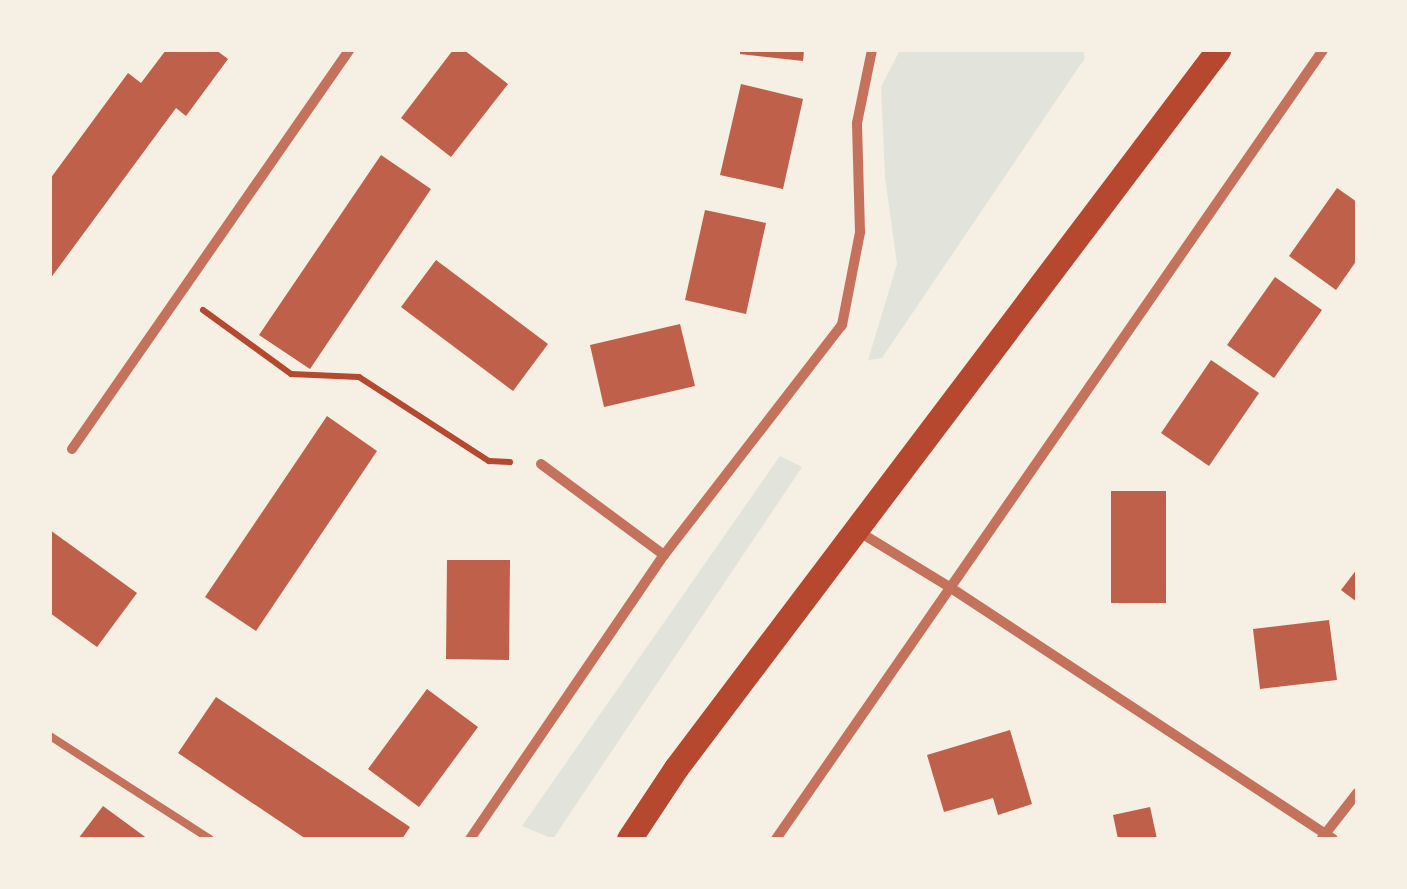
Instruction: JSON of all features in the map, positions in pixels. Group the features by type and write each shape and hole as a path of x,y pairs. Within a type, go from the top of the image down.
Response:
{"main road":[{"path":"629,839 676,768 1218,50"}],"street":[{"path":"470,839 664,555 842,325 860,232 857,123 872,50"},
{"path":"776,839 1323,50"},
{"path":"72,449 342,53"},
{"path":"541,464 664,555"},
{"path":"856,530 952,588 1327,837 1357,793"}],"lane":[{"path":"50,736 210,839"}],"path":[{"path":"180,293 291,374 359,377 489,461 541,464"}],"shaded area":[{"path":"900,50 1083,50 1085,58 882,358 868,360 897,264 885,177 881,87"},
{"path":"780,456 802,467 553,839 522,826"}],"building":[{"path":"166,50 216,50 228,59 186,116 176,108 50,279 50,179 128,73 141,83"},
{"path":"453,50 464,50 508,84 451,157 401,118"},
{"path":"740,50 804,50 803,61 740,54"},
{"path":"741,84 803,99 783,189 720,175"},
{"path":"381,155 431,189 310,369 259,335"},
{"path":"1337,188 1357,202 1357,260 1336,290 1289,256"},
{"path":"705,210 766,223 746,314 685,300"},
{"path":"436,260 548,344 513,391 401,307"},
{"path":"1275,277 1322,310 1274,378 1227,345"},
{"path":"680,324 695,386 604,407 590,345"},
{"path":"1211,360 1259,393 1209,466 1161,433"},
{"path":"327,416 377,451 256,631 205,597"},
{"path":"1111,491 1166,491 1166,603 1111,603"},
{"path":"50,530 137,593 97,647 50,613"},
{"path":"447,560 510,560 509,660 446,659"},
{"path":"1357,569 1357,602 1341,590"},
{"path":"1329,620 1337,680 1260,689 1253,629"},
{"path":"427,689 478,727 419,807 368,769"},
{"path":"216,697 410,827 402,839 306,839 178,753"},
{"path":"1010,730 1032,804 998,815 993,798 944,812 927,755"},
{"path":"103,806 148,839 78,839"},
{"path":"1150,807 1157,839 1118,839 1113,815"}]}
